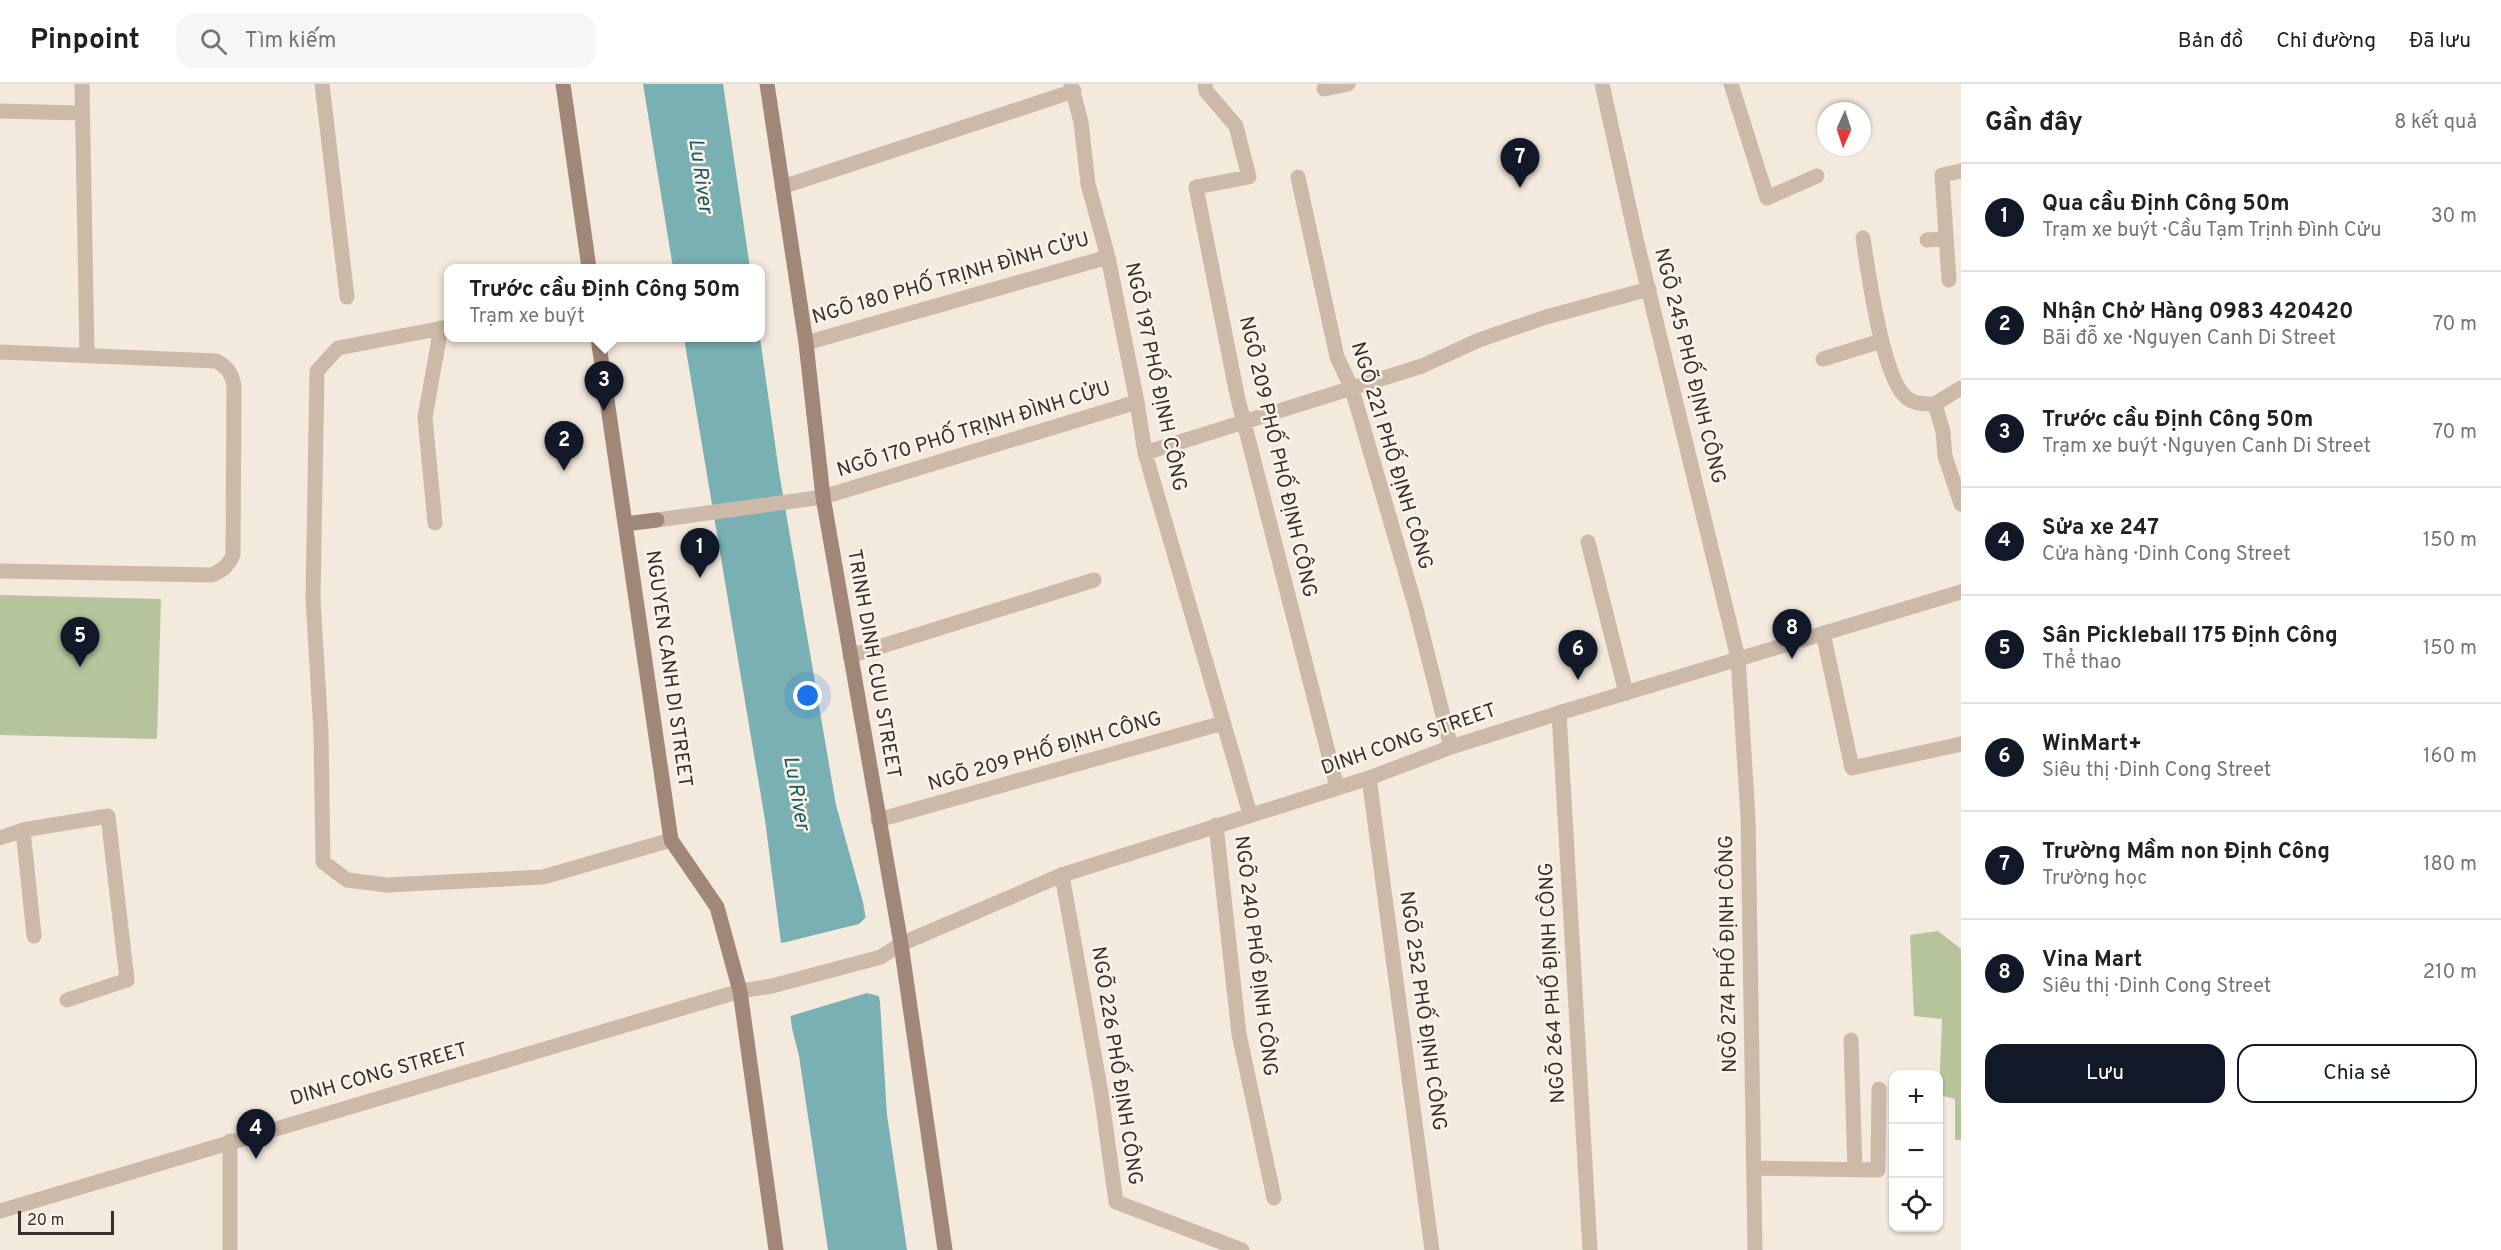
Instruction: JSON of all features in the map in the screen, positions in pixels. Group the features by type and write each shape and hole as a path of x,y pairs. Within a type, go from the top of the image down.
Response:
{"main road":[{"path":"563,84 588,264"},
{"name":"TRINH DINH CUU STREET","path":"767,84 806,343 823,497 901,944 945,1250"},
{"name":"NGUYEN CANH DI STREET","path":"599,342 671,840 717,907 740,991 776,1250"},
{"path":"625,524 657,520"}],"street":[{"path":"82,84 87,355"},
{"path":"322,84 347,297"},
{"name":"NGÕ 209 PHỐ PHỐ ĐỊNH CÔNG","path":"1204,84 1206,91 1236,126 1249,177 1196,187 1244,423 1337,787"},
{"path":"1324,88 1348,84"},
{"name":"NGÕ 245 PHỐ ĐỊNH CÔNG","path":"1603,84 1649,289 1738,658"},
{"path":"1731,84 1767,198 1817,176"},
{"path":"782,188 1072,87"},
{"name":"NGÕ 197 PHỐ ĐỊNH CÔNG","path":"1072,87 1081,122 1088,184 1108,256 1145,453 1250,814"},
{"path":"0,111 81,113"},
{"path":"1949,280 1942,174 1961,171"},
{"name":"NGÕ 221 PHỐ ĐỊNH CÔNG","path":"1298,177 1337,357 1353,389 1415,605 1451,747"},
{"path":"1863,238 1881,341 1893,376 1906,398 1921,404 1935,404 1961,388"},
{"path":"1926,240 1946,239"},
{"name":"NGÕ 180 PHỐ TRỊNH ĐÌNH CỬU","path":"806,343 1108,256"},
{"path":"1145,453 1422,366 1479,340 1546,317 1649,289"},
{"path":"444,327 338,348 317,371 313,599 321,733 323,862 347,880 387,885 543,877 671,840"},
{"path":"435,523 425,417 444,332"},
{"path":"1823,359 1881,341"},
{"path":"0,352 216,361 224,365 231,374 234,385 233,555 229,564 222,570 212,575 0,571"},
{"name":"NGÕ 170 PHỐ TRỊNH ĐÌNH CỬU","path":"657,520 823,497 1137,402"},
{"path":"1935,404 1943,432 1945,456 1961,504"},
{"path":"1588,542 1626,693"},
{"path":"850,656 1094,580"},
{"name":"DINH CONG STREET","path":"0,1211 740,991 772,986 881,957 901,944 1062,875 1370,778 1451,747 1559,713 1961,592"},
{"path":"1823,633 1852,768 1961,744"},
{"name":"NGÕ 274 PHỐ ĐỊNH CÔNG","path":"1738,658 1748,817 1755,1250"},
{"name":"NGÕ 264 PHỐ ĐỊNH CÔNG","path":"1559,713 1590,1250"},
{"name":"NGÕ 209 PHỐ ĐỊNH CÔNG","path":"878,820 1223,723"},
{"name":"NGÕ 252 PHỐ ĐỊNH CÔNG","path":"1370,778 1432,1250"},
{"path":"0,838 23,830 108,816 127,980 67,1000"},
{"name":"NGÕ 240 PHỐ ĐỊNH CÔNG","path":"1216,825 1239,1034 1274,1198"},
{"path":"23,830 34,936"},
{"name":"NGÕ 226 PHỐ ĐỊNH CÔNG","path":"1062,875 1101,1093 1116,1202 1242,1250"},
{"path":"1851,1040 1855,1170"},
{"path":"1754,1168 1878,1170 1879,1089"},
{"path":"230,1250 231,1141"}],"green space":[{"path":"0,595 161,599 157,739 0,735"},
{"path":"1938,931 1961,949 1961,1140 1955,1140 1955,1099 1943,1096 1943,1070 1940,1070 1942,1019 1914,1016 1910,935"}],"water":[{"name":"Lu River","path":"643,84 723,84 749,264 672,264"},
{"name":"Lu River","path":"685,342 761,342 779,472 836,805 863,902 880,1002 887,1115 907,1250 828,1250 799,1056 792,1028 765,820"}],"pier":[{"path":"868,915 882,997 867,993 787,1017 779,941 782,943 859,924"}],"place":[{"name":"Trường Mầm non Định Công","path":"1520,188"},
{"name":"Trước cầu Định Công 50m","path":"604,411"},
{"name":"Nhận Chở Hàng 0983 420420","path":"564,471"},
{"name":"Qua cầu Định Công 50m","path":"700,578"},
{"name":"Vina Mart","path":"1792,659"},
{"name":"Sân Pickleball 175 Định Công","path":"80,667"},
{"name":"WinMart+","path":"1578,680"},
{"name":"Sửa xe 247","path":"256,1159"}]}
